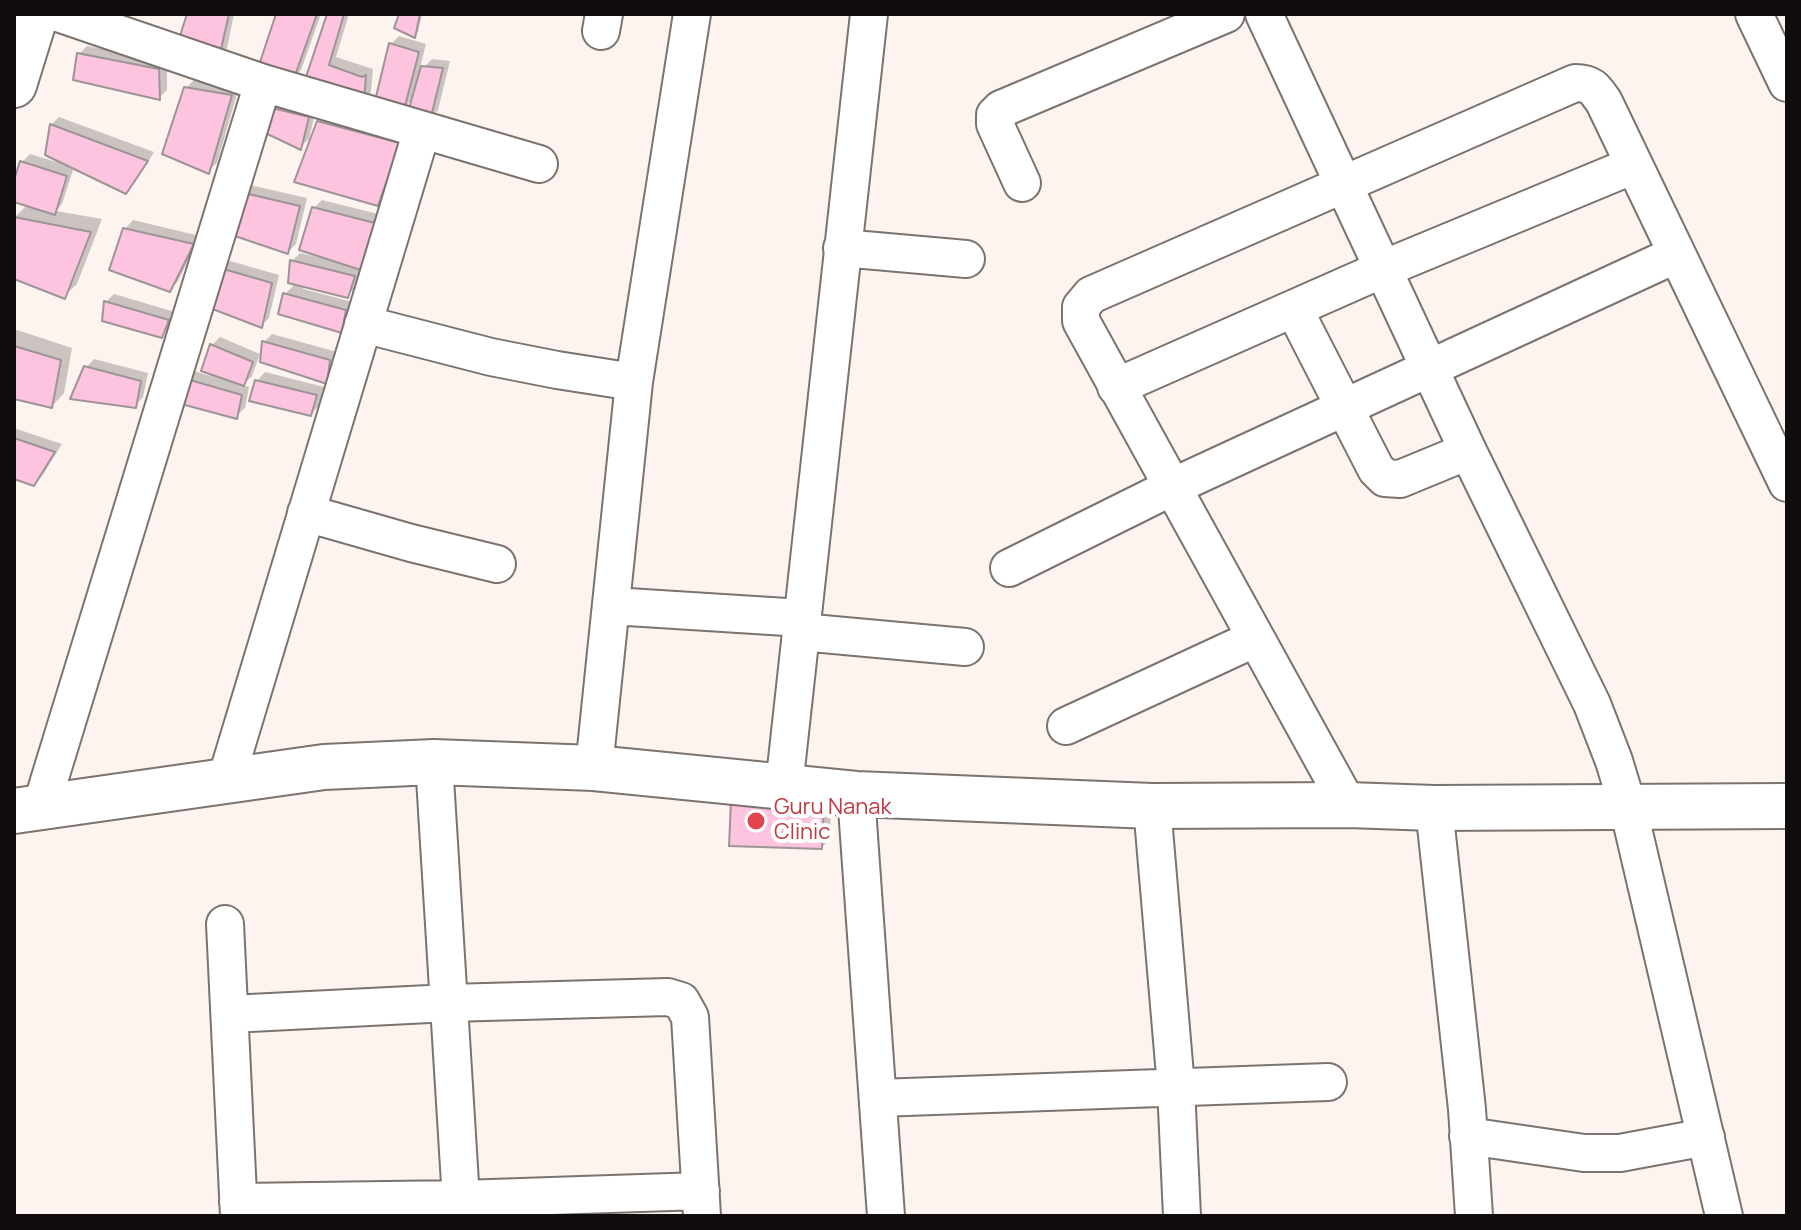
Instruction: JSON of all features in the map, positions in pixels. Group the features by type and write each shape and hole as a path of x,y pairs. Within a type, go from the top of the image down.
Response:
{"street":[{"path":"14,85 36,14"},
{"path":"61,14 263,83 539,164"},
{"path":"594,768 634,382 692,14"},
{"path":"784,787 869,14"},
{"path":"1022,183 995,124 995,115 1001,109 1226,14"},
{"path":"1264,14 1468,451 1592,704 1614,761 1628,807 1724,1216"},
{"path":"1754,14 1787,83"},
{"path":"263,83 28,809 324,767 434,762 594,768 856,794 1152,806 1787,806"},
{"path":"1348,805 1081,321 1081,307 1091,295 1575,83 1587,83 1604,102 1787,483"},
{"path":"226,780 422,130"},
{"path":"1116,387 1383,269 1634,165"},
{"path":"842,248 966,259"},
{"path":"1009,568 1172,487 1677,254"},
{"path":"1294,309 1376,469 1385,478 1400,479 1468,451"},
{"path":"363,324 491,357 634,382"},
{"path":"306,513 497,564"},
{"path":"612,606 802,625 965,647"},
{"path":"1066,726 1256,638"},
{"path":"434,762 462,1207"},
{"path":"856,794 886,1216"},
{"path":"1152,806 1176,1087 1182,1216"},
{"path":"1434,808 1474,1216"},
{"path":"225,924 238,1209 701,1203 690,1017 681,1001 668,997 449,1003 230,1014"},
{"path":"878,1098 1328,1082"},
{"path":"1468,1136 1584,1153 1620,1153 1706,1137"}],"building":[{"path":"187,14 229,14 219,58 179,39"},
{"path":"276,14 317,14 293,81 260,62"},
{"path":"327,14 344,14 329,65 362,77 366,75 364,102 304,83"},
{"path":"399,14 420,14 415,38 394,28"},
{"path":"389,43 419,52 404,110 374,105"},
{"path":"77,53 159,69 160,100 73,80"},
{"path":"421,66 443,68 430,121 408,112"},
{"path":"184,87 232,95 209,174 162,154"},
{"path":"264,106 309,117 301,150 259,130"},
{"path":"317,121 400,143 378,206 294,182"},
{"path":"50,124 148,161 126,194 45,155"},
{"path":"20,161 67,176 55,215 14,202 14,180"},
{"path":"240,192 300,206 288,254 226,233"},
{"path":"312,207 379,224 364,271 299,250"},
{"path":"14,217 91,232 65,299 14,279"},
{"path":"123,228 194,244 170,292 109,270"},
{"path":"290,260 355,276 348,298 288,283"},
{"path":"220,268 272,283 262,328 210,308"},
{"path":"283,293 346,310 342,333 278,314"},
{"path":"104,301 169,320 162,338 102,321"},
{"path":"262,341 330,360 327,384 260,362"},
{"path":"210,344 253,362 244,386 201,371"},
{"path":"14,346 61,360 52,408 14,399"},
{"path":"84,366 141,381 136,408 70,399"},
{"path":"183,378 242,395 237,419 174,402"},
{"path":"255,380 317,395 311,416 249,401"},
{"path":"14,438 55,452 34,486 14,479"},
{"path":"731,801 824,805 822,849 729,846"}],"place":[{"name":"Guru Nanak Clinic","path":"756,821"}]}
